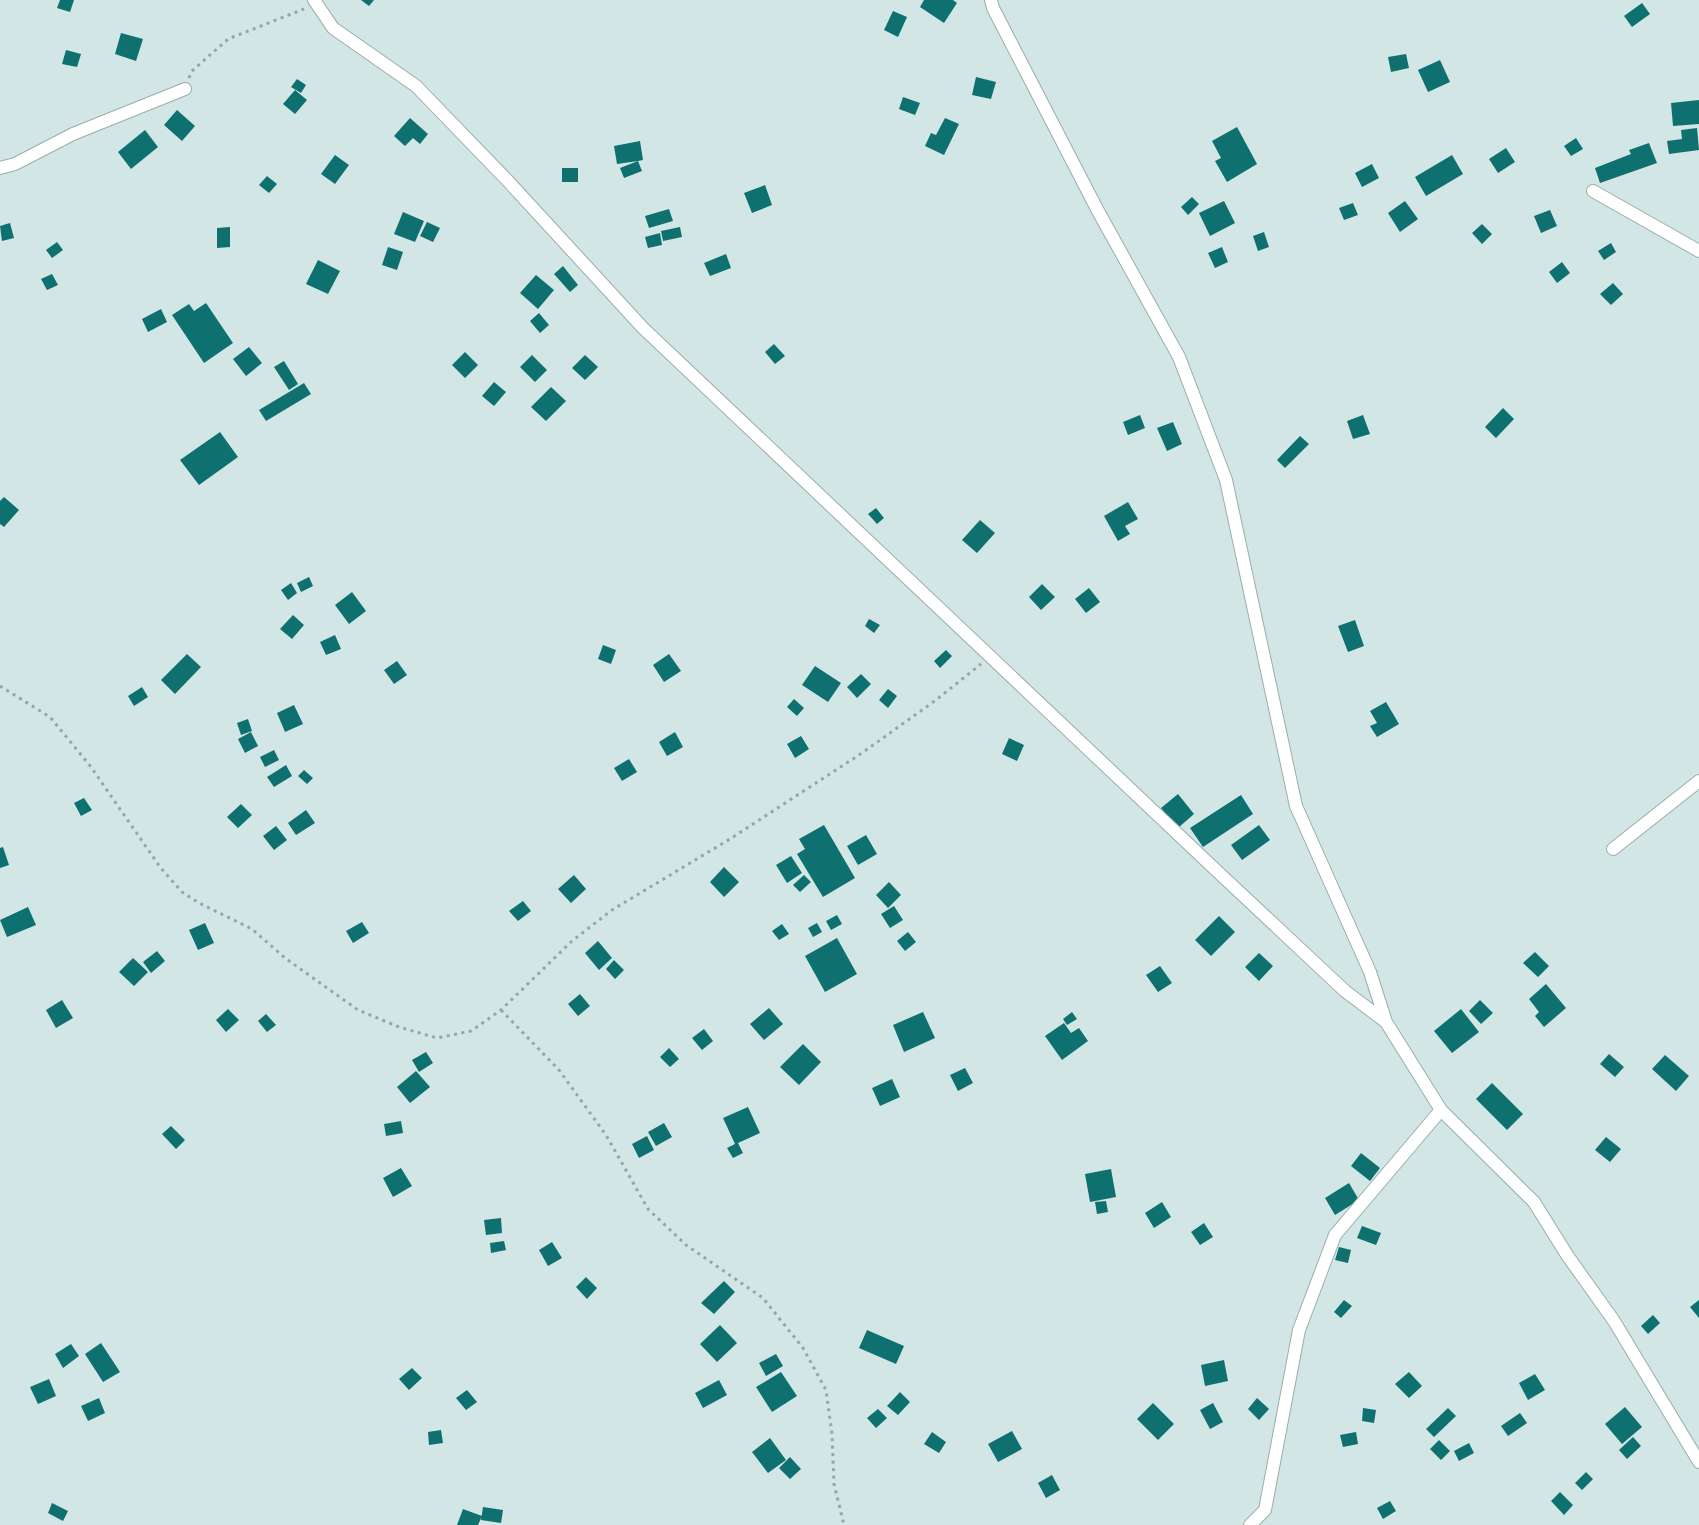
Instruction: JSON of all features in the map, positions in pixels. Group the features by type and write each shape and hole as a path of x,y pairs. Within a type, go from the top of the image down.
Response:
{"street":[{"path":"991,0 993,8 1098,211 1184,368 1226,480 1296,806 1370,972 1386,1022 1441,1110 1534,1202 1567,1255 1614,1321 1699,1462"},
{"path":"316,2 333,28 416,86 644,328 989,657 1346,991 1386,1022"},
{"path":"0,168 15,164 73,134 185,89"},
{"path":"1593,191 1699,251"},
{"path":"1612,849 1699,781"},
{"path":"1250,1525 1264,1510 1299,1330 1335,1235 1441,1110"}],"path":[{"path":"185,89 191,72 228,39 316,2"},
{"path":"0,686 50,717 91,767 160,867 182,892 252,929 285,958 358,1010 399,1027 437,1038 471,1031 501,1010 572,941 612,910 730,839 862,753 936,700 989,657"},
{"path":"501,1010 559,1070 606,1135 648,1209 686,1245 763,1298 803,1348 826,1390 832,1434 834,1484 844,1525"}],"building":[{"path":"60,0 74,0 70,12 57,8"},
{"path":"361,0 374,0 369,6"},
{"path":"924,0 953,0 957,3 944,23 920,7"},
{"path":"1642,3 1650,14 1632,27 1624,16"},
{"path":"893,11 907,17 898,37 884,30"},
{"path":"121,33 143,39 136,61 115,54"},
{"path":"66,50 81,54 77,67 62,64"},
{"path":"1406,54 1409,68 1391,72 1388,57"},
{"path":"1440,60 1450,82 1428,92 1418,70"},
{"path":"976,77 996,82 991,99 972,95"},
{"path":"297,79 306,85 301,93 291,87"},
{"path":"295,90 307,100 295,114 283,104"},
{"path":"903,97 920,103 915,115 899,109"},
{"path":"1699,100 1699,124 1673,126 1671,103"},
{"path":"177,110 195,126 182,141 164,125"},
{"path":"410,118 428,134 420,144 413,138 405,146 394,136"},
{"path":"945,118 959,124 944,155 925,146 931,133 936,135"},
{"path":"1237,127 1257,164 1227,182 1215,161 1221,158 1212,141"},
{"path":"1697,128 1699,150 1669,154 1667,141 1682,139 1681,130"},
{"path":"145,130 158,147 131,169 118,152"},
{"path":"1576,138 1583,149 1571,156 1564,146"},
{"path":"640,141 643,160 617,164 614,146"},
{"path":"1649,143 1657,163 1600,183 1595,168 1631,154 1629,150"},
{"path":"1506,148 1515,162 1498,173 1489,159"},
{"path":"335,155 349,165 335,184 321,174"},
{"path":"1452,155 1463,174 1426,196 1415,177"},
{"path":"638,161 642,171 624,178 620,168"},
{"path":"1372,164 1379,178 1362,187 1355,173"},
{"path":"562,168 578,168 578,182 562,182"},
{"path":"267,176 277,184 269,193 259,185"},
{"path":"765,185 772,205 752,213 744,193"},
{"path":"1192,197 1199,204 1188,215 1181,207"},
{"path":"1224,201 1235,223 1210,236 1199,213"},
{"path":"1405,201 1418,219 1400,232 1388,213"},
{"path":"1353,203 1358,215 1344,220 1339,208"},
{"path":"669,209 673,221 649,228 645,216"},
{"path":"1550,210 1557,226 1541,233 1534,216"},
{"path":"403,212 424,221 415,242 394,234"},
{"path":"427,222 440,228 433,242 420,236"},
{"path":"10,223 14,238 2,241 0,226"},
{"path":"1482,224 1492,234 1482,244 1472,233"},
{"path":"230,227 230,247 217,248 217,228"},
{"path":"680,227 682,237 663,241 661,231"},
{"path":"1264,232 1269,247 1258,251 1253,236"},
{"path":"660,233 662,245 648,248 645,237"},
{"path":"57,242 63,250 52,258 46,250"},
{"path":"1611,243 1616,252 1604,260 1598,251"},
{"path":"388,247 403,252 397,270 382,265"},
{"path":"1222,247 1228,262 1215,268 1208,253"},
{"path":"726,254 731,268 710,276 704,263"},
{"path":"318,260 340,271 328,294 306,284"},
{"path":"1562,262 1570,273 1557,283 1549,272"},
{"path":"563,266 578,285 570,292 554,274"},
{"path":"52,274 58,285 47,290 41,279"},
{"path":"536,275 554,290 538,309 520,293"},
{"path":"1613,283 1623,294 1611,305 1600,294"},
{"path":"206,303 233,343 204,363 172,315 189,304 194,311"},
{"path":"161,309 167,322 148,332 142,319"},
{"path":"539,313 549,325 540,333 530,321"},
{"path":"774,344 785,356 775,364 765,352"},
{"path":"249,347 262,363 246,376 233,359"},
{"path":"465,352 478,365 465,378 452,365"},
{"path":"532,355 547,370 535,382 520,367"},
{"path":"585,355 598,367 585,380 572,368"},
{"path":"284,361 298,384 289,390 274,367"},
{"path":"494,382 506,392 494,406 482,396"},
{"path":"304,383 311,394 266,421 259,410"},
{"path":"551,387 566,401 546,421 531,407"},
{"path":"1503,408 1514,419 1496,438 1485,427"},
{"path":"1140,415 1145,428 1128,435 1123,422"},
{"path":"1363,415 1370,434 1353,439 1347,421"},
{"path":"1173,422 1182,444 1167,451 1157,428"},
{"path":"220,432 238,457 199,485 180,460"},
{"path":"1300,436 1309,444 1285,468 1277,460"},
{"path":"4,497 19,510 4,527 0,524 0,501"},
{"path":"1128,502 1138,519 1125,526 1130,534 1118,541 1104,516"},
{"path":"876,508 884,518 877,524 868,514"},
{"path":"980,520 995,533 977,553 962,540"},
{"path":"309,577 313,586 301,592 297,583"},
{"path":"291,583 297,593 288,600 281,590"},
{"path":"1042,584 1055,597 1041,610 1029,597"},
{"path":"1089,588 1100,602 1086,613 1075,599"},
{"path":"352,592 366,611 349,624 335,605"},
{"path":"293,615 304,625 292,639 280,629"},
{"path":"869,619 880,625 874,633 865,626"},
{"path":"1355,620 1364,646 1348,652 1338,626"},
{"path":"335,635 341,649 326,655 320,642"},
{"path":"603,645 616,650 611,664 598,659"},
{"path":"946,650 952,656 940,668 934,661"},
{"path":"187,654 201,667 175,694 161,680"},
{"path":"669,654 681,671 664,682 653,665"},
{"path":"397,661 407,675 394,684 384,670"},
{"path":"815,666 841,683 828,702 802,685"},
{"path":"861,674 871,684 857,698 847,687"},
{"path":"142,687 148,697 134,706 128,696"},
{"path":"888,689 897,696 888,708 879,700"},
{"path":"794,699 804,708 797,716 787,707"},
{"path":"1386,702 1399,724 1377,737 1370,726 1377,723 1370,711"},
{"path":"294,705 303,724 285,732 277,713"},
{"path":"248,719 252,731 241,735 237,723"},
{"path":"251,732 258,746 245,753 238,739"},
{"path":"675,732 683,747 667,756 659,742"},
{"path":"801,736 809,749 795,758 787,744"},
{"path":"1009,738 1024,745 1017,761 1002,754"},
{"path":"274,750 279,760 265,767 260,757"},
{"path":"629,759 637,772 622,781 614,768"},
{"path":"286,765 292,776 274,787 267,777"},
{"path":"304,770 313,778 307,784 298,776"},
{"path":"1178,794 1194,814 1178,828 1161,808"},
{"path":"1241,795 1253,814 1203,847 1190,828"},
{"path":"84,798 92,810 81,816 74,803"},
{"path":"241,804 252,815 238,828 227,817"},
{"path":"306,810 315,823 296,835 288,823"},
{"path":"824,825 855,878 823,897 797,854 805,849 799,839"},
{"path":"1259,825 1270,840 1242,860 1231,845"},
{"path":"276,826 287,840 274,850 263,836"},
{"path":"866,835 877,854 858,865 847,846"},
{"path":"3,847 9,865 0,868 0,848"},
{"path":"791,856 802,873 787,883 776,865"},
{"path":"724,867 739,882 724,897 710,882"},
{"path":"574,875 586,889 571,903 558,889"},
{"path":"804,875 811,882 800,892 793,885"},
{"path":"889,882 901,895 888,908 876,895"},
{"path":"523,901 531,911 518,921 509,911"},
{"path":"894,906 903,920 890,928 881,914"},
{"path":"28,907 36,925 7,937 0,920"},
{"path":"837,915 842,924 831,930 826,921"},
{"path":"1219,916 1235,932 1211,956 1195,940"},
{"path":"362,922 369,933 353,943 346,931"},
{"path":"205,923 214,943 198,950 189,930"},
{"path":"817,923 822,932 813,937 808,928"},
{"path":"782,924 789,934 779,940 772,931"},
{"path":"908,932 916,942 905,951 897,941"},
{"path":"837,938 857,974 825,992 805,956"},
{"path":"598,941 612,958 599,970 585,953"},
{"path":"157,951 165,961 151,973 143,962"},
{"path":"1535,952 1549,966 1538,977 1523,963"},
{"path":"1259,953 1273,966 1259,981 1245,967"},
{"path":"133,958 148,972 134,986 119,972"},
{"path":"614,960 624,970 615,979 606,969"},
{"path":"1160,966 1172,983 1158,992 1146,975"},
{"path":"1546,984 1566,1008 1544,1027 1535,1016 1539,1012 1529,999"},
{"path":"580,994 590,1006 578,1016 568,1004"},
{"path":"62,1000 73,1018 56,1028 46,1010"},
{"path":"1480,1000 1493,1013 1481,1024 1469,1011"},
{"path":"769,1008 783,1024 764,1040 750,1024"},
{"path":"228,1009 239,1020 226,1032 216,1020"},
{"path":"1461,1009 1479,1032 1452,1053 1434,1031"},
{"path":"923,1012 935,1038 904,1052 893,1025"},
{"path":"1072,1012 1077,1019 1067,1025 1063,1019"},
{"path":"266,1014 276,1025 267,1032 258,1021"},
{"path":"1064,1023 1071,1033 1079,1028 1088,1041 1062,1060 1045,1036"},
{"path":"704,1029 713,1041 702,1050 692,1038"},
{"path":"803,1044 821,1062 799,1085 780,1067"},
{"path":"669,1048 679,1059 670,1067 660,1057"},
{"path":"426,1052 433,1063 419,1072 412,1060"},
{"path":"1609,1054 1624,1067 1615,1077 1600,1064"},
{"path":"1665,1055 1689,1076 1676,1091 1652,1069"},
{"path":"965,1068 973,1083 958,1091 950,1075"},
{"path":"416,1071 430,1087 410,1103 397,1087"},
{"path":"892,1079 900,1097 880,1106 872,1088"},
{"path":"1492,1083 1523,1114 1507,1130 1476,1099"},
{"path":"748,1107 760,1133 738,1143 743,1153 733,1158 727,1148 735,1144 723,1118"},
{"path":"401,1121 403,1133 386,1136 384,1124"},
{"path":"664,1123 672,1137 656,1146 648,1132"},
{"path":"171,1126 185,1140 176,1149 162,1134"},
{"path":"647,1136 654,1150 639,1158 632,1144"},
{"path":"1606,1137 1621,1149 1610,1162 1595,1150"},
{"path":"1361,1153 1380,1168 1370,1181 1351,1166"},
{"path":"401,1168 412,1186 393,1197 383,1178"},
{"path":"1111,1169 1116,1197 1090,1202 1085,1174"},
{"path":"1349,1183 1359,1200 1335,1215 1325,1198"},
{"path":"1106,1201 1108,1212 1097,1214 1095,1202"},
{"path":"1162,1202 1171,1217 1154,1228 1145,1213"},
{"path":"501,1218 502,1233 486,1235 484,1220"},
{"path":"1204,1223 1213,1237 1200,1245 1191,1232"},
{"path":"1362,1226 1381,1233 1376,1245 1357,1238"},
{"path":"504,1241 506,1250 491,1253 490,1243"},
{"path":"552,1242 562,1258 548,1266 539,1250"},
{"path":"1339,1247 1351,1250 1348,1263 1335,1260"},
{"path":"586,1277 597,1288 587,1299 576,1287"},
{"path":"724,1281 735,1292 714,1314 701,1303"},
{"path":"1344,1300 1352,1306 1341,1318 1334,1312"},
{"path":"1699,1300 1699,1318 1690,1307"},
{"path":"1653,1315 1660,1323 1648,1334 1641,1326"},
{"path":"720,1325 737,1343 717,1362 700,1344"},
{"path":"867,1330 904,1346 896,1364 859,1348"},
{"path":"101,1343 120,1372 103,1382 85,1354"},
{"path":"71,1344 79,1356 63,1368 55,1354"},
{"path":"776,1354 783,1366 766,1376 759,1363"},
{"path":"1224,1360 1228,1381 1205,1386 1201,1365"},
{"path":"412,1368 422,1378 409,1390 399,1379"},
{"path":"781,1372 797,1396 772,1412 756,1387"},
{"path":"1409,1372 1422,1386 1409,1398 1395,1384"},
{"path":"1535,1374 1545,1390 1528,1400 1519,1383"},
{"path":"49,1379 56,1396 38,1404 30,1387"},
{"path":"719,1380 727,1395 703,1408 695,1393"},
{"path":"467,1390 477,1402 466,1410 456,1398"},
{"path":"900,1392 910,1402 898,1415 887,1406"},
{"path":"99,1398 105,1413 88,1421 81,1406"},
{"path":"1257,1398 1269,1409 1259,1420 1248,1409"},
{"path":"1153,1403 1174,1424 1158,1440 1137,1419"},
{"path":"1213,1403 1223,1422 1210,1429 1200,1410"},
{"path":"1625,1407 1642,1427 1622,1444 1605,1424"},
{"path":"1363,1408 1376,1410 1374,1423 1362,1421"},
{"path":"1448,1408 1456,1416 1434,1437 1426,1429"},
{"path":"878,1409 887,1418 876,1428 867,1418"},
{"path":"1520,1413 1527,1423 1508,1436 1501,1426"},
{"path":"441,1430 443,1443 429,1445 428,1432"},
{"path":"1012,1431 1022,1449 998,1462 988,1444"},
{"path":"932,1432 946,1442 939,1453 924,1444"},
{"path":"1356,1432 1358,1444 1343,1447 1340,1435"},
{"path":"1633,1437 1641,1446 1627,1459 1619,1450"},
{"path":"770,1438 786,1460 768,1473 752,1452"},
{"path":"1439,1440 1450,1451 1441,1460 1430,1449"},
{"path":"1469,1443 1474,1453 1459,1461 1454,1451"},
{"path":"790,1457 801,1469 790,1479 779,1468"},
{"path":"1586,1472 1593,1479 1582,1490 1575,1483"},
{"path":"1052,1475 1060,1490 1046,1498 1038,1483"},
{"path":"1560,1492 1573,1505 1564,1515 1551,1501"},
{"path":"1390,1501 1396,1511 1383,1519 1377,1508"},
{"path":"52,1503 68,1511 63,1521 48,1513"},
{"path":"483,1507 503,1510 501,1523 481,1520"},
{"path":"463,1509 482,1516 478,1525 457,1525"}]}
